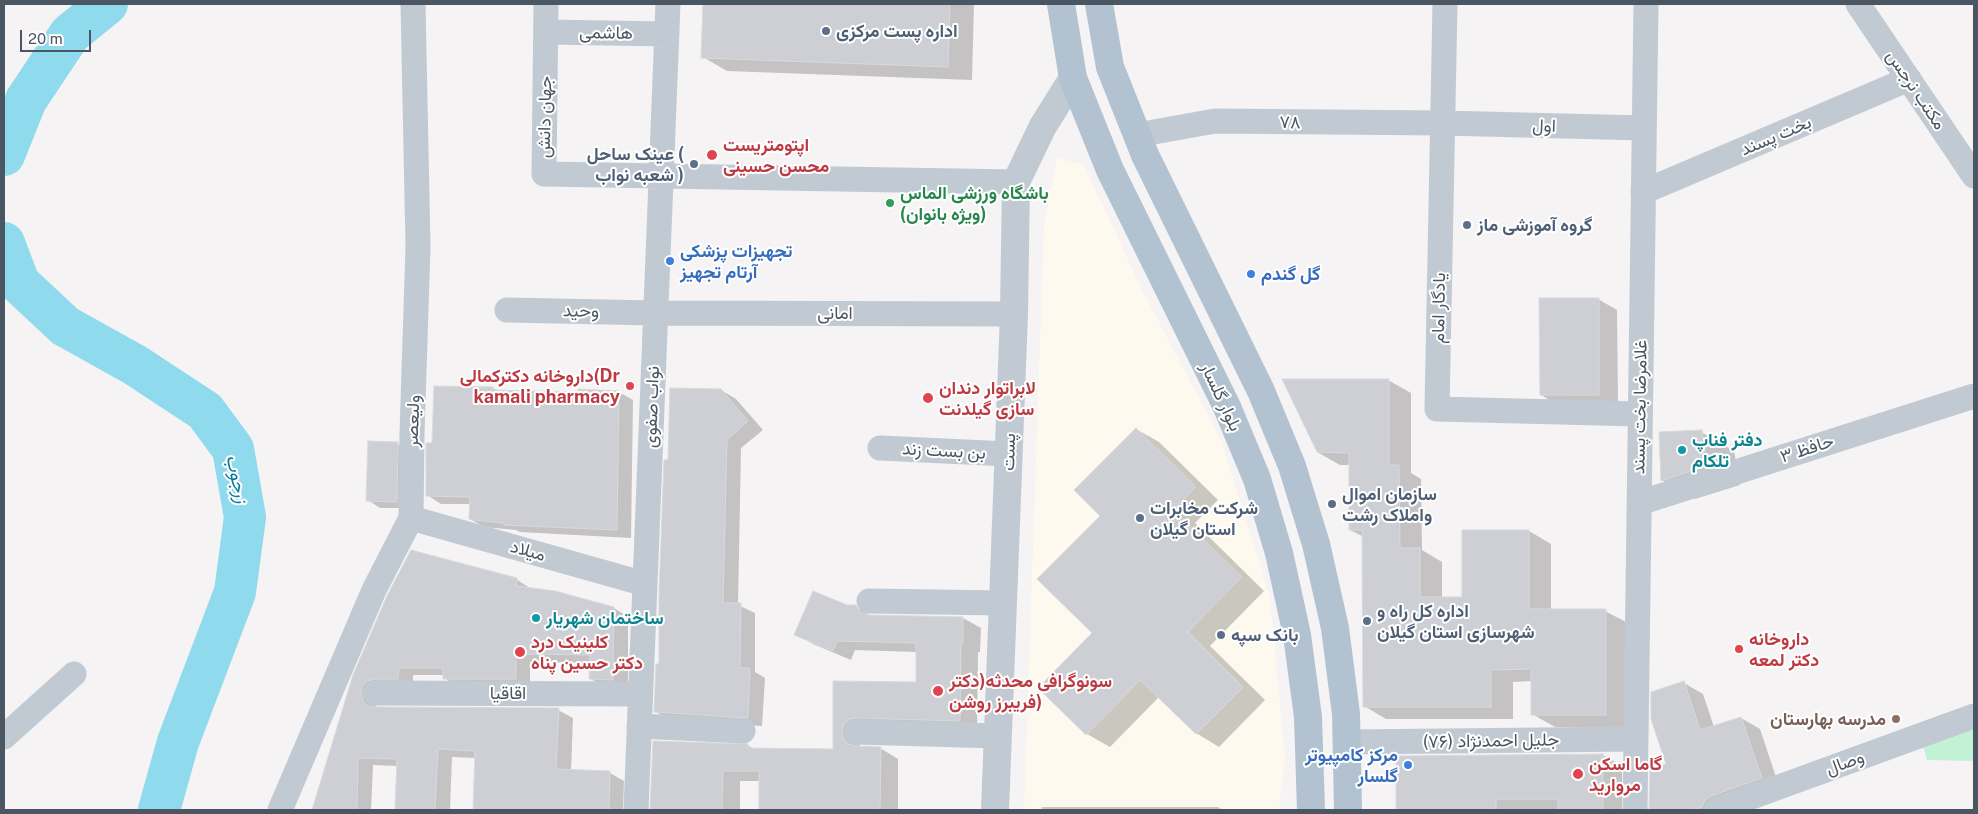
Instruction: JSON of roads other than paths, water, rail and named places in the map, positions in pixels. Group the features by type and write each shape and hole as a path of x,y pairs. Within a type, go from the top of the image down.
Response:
{"main road":[{"name":"بلوار گلسار","path":"1061,4 1073,78 1110,170 1227,407 1257,479 1279,554 1297,635 1308,717 1310,810"},
{"path":"1099,4 1110,68 1145,155 1262,392 1292,466 1316,544 1334,628 1346,714 1348,810"}],"street":[{"name":"ولیعصر","path":"280,810 374,590 411,518 418,247 413,4"},
{"name":"جهان دانش","path":"546,4 544,174 661,178"},
{"name":"نواب صفوی","path":"636,810 668,4"},
{"name":"یادگار امام","path":"1445,4 1437,409 1640,414"},
{"name":"غلامرضا بخت پسند","path":"1635,810 1646,4"},
{"name":"مکتب نرجس","path":"1858,4 1974,176"},
{"name":"هاشمی","path":"546,32 667,34"},
{"name":"پست","path":"995,810 1014,314 1016,182 1043,126 1073,78"},
{"name":"بخت پسند","path":"1643,192 1909,79"},
{"name":"۷۸","path":"1137,135 1215,121 1443,123"},
{"name":"اول","path":"1443,123 1644,128"},
{"path":"661,178 1016,182"},
{"name":"وحید","path":"507,310 656,313"},
{"name":"امانی","path":"656,313 1014,314"},
{"name":"حافظ ۳","path":"1639,503 1974,396"},
{"name":"بن بست زند","path":"880,448 1009,454"},
{"name":"میلاد","path":"411,518 645,584"},
{"path":"869,601 1003,603"},
{"path":"4,737 74,674"},
{"name":"اقاقیا","path":"375,693 640,694"},
{"name":"وصال","path":"1716,810 1974,716"},
{"path":"639,726 743,731"},
{"path":"856,732 998,736"},
{"name":"جلیل احمدنژاد (۷۶)","path":"1347,742 1636,739"}],"waterway":[{"name":"زرجوب","path":"4,155 26,100 70,34 107,4"},
{"name":"زرجوب","path":"4,243 19,283 65,326 135,365 205,411 233,449 245,517 235,592 178,742 159,810"}],"place":[{"name":"اداره پست مرکزی","path":"826,31"},
{"name":"اپتومتریست محسن حسینی","path":"712,155"},
{"name":"عینک ساحل ( شعبه نواب )","path":"694,164"},
{"name":"باشگاه ورزشی الماس (ویژه بانوان)","path":"890,203"},
{"name":"گروه آموزشی ماز","path":"1467,225"},
{"name":"تجهیزات پزشکی آرتام تجهیز","path":"670,261"},
{"name":"گل گندم","path":"1251,274"},
{"name":"داروخانه دکترکمالی(Dr kamali pharmacy","path":"630,386"},
{"name":"لابراتوار دندان سازی گیلدنت","path":"928,398"},
{"name":"دفتر فناپ تلکام","path":"1682,450"},
{"name":"سازمان اموال واملاک رشت","path":"1332,504"},
{"name":"شرکت مخابرات استان گیلان","path":"1140,518"},
{"name":"ساختمان شهریار","path":"536,618"},
{"name":"اداره کل راه و شهرسازی استان گیلان","path":"1367,621"},
{"name":"بانک سپه","path":"1221,635"},
{"name":"داروخانه دکتر لمعه","path":"1739,649"},
{"name":"کلینیک درد دکتر حسین پناه","path":"520,652"},
{"name":"سونوگرافی محدثه(دکتر فریبرز روشن)","path":"938,691"},
{"name":"مدرسه بهارستان","path":"1896,719"},
{"name":"مرکز کامپیوتر گلسار","path":"1408,765"},
{"name":"گاما اسکن مروارید","path":"1578,774"}]}
